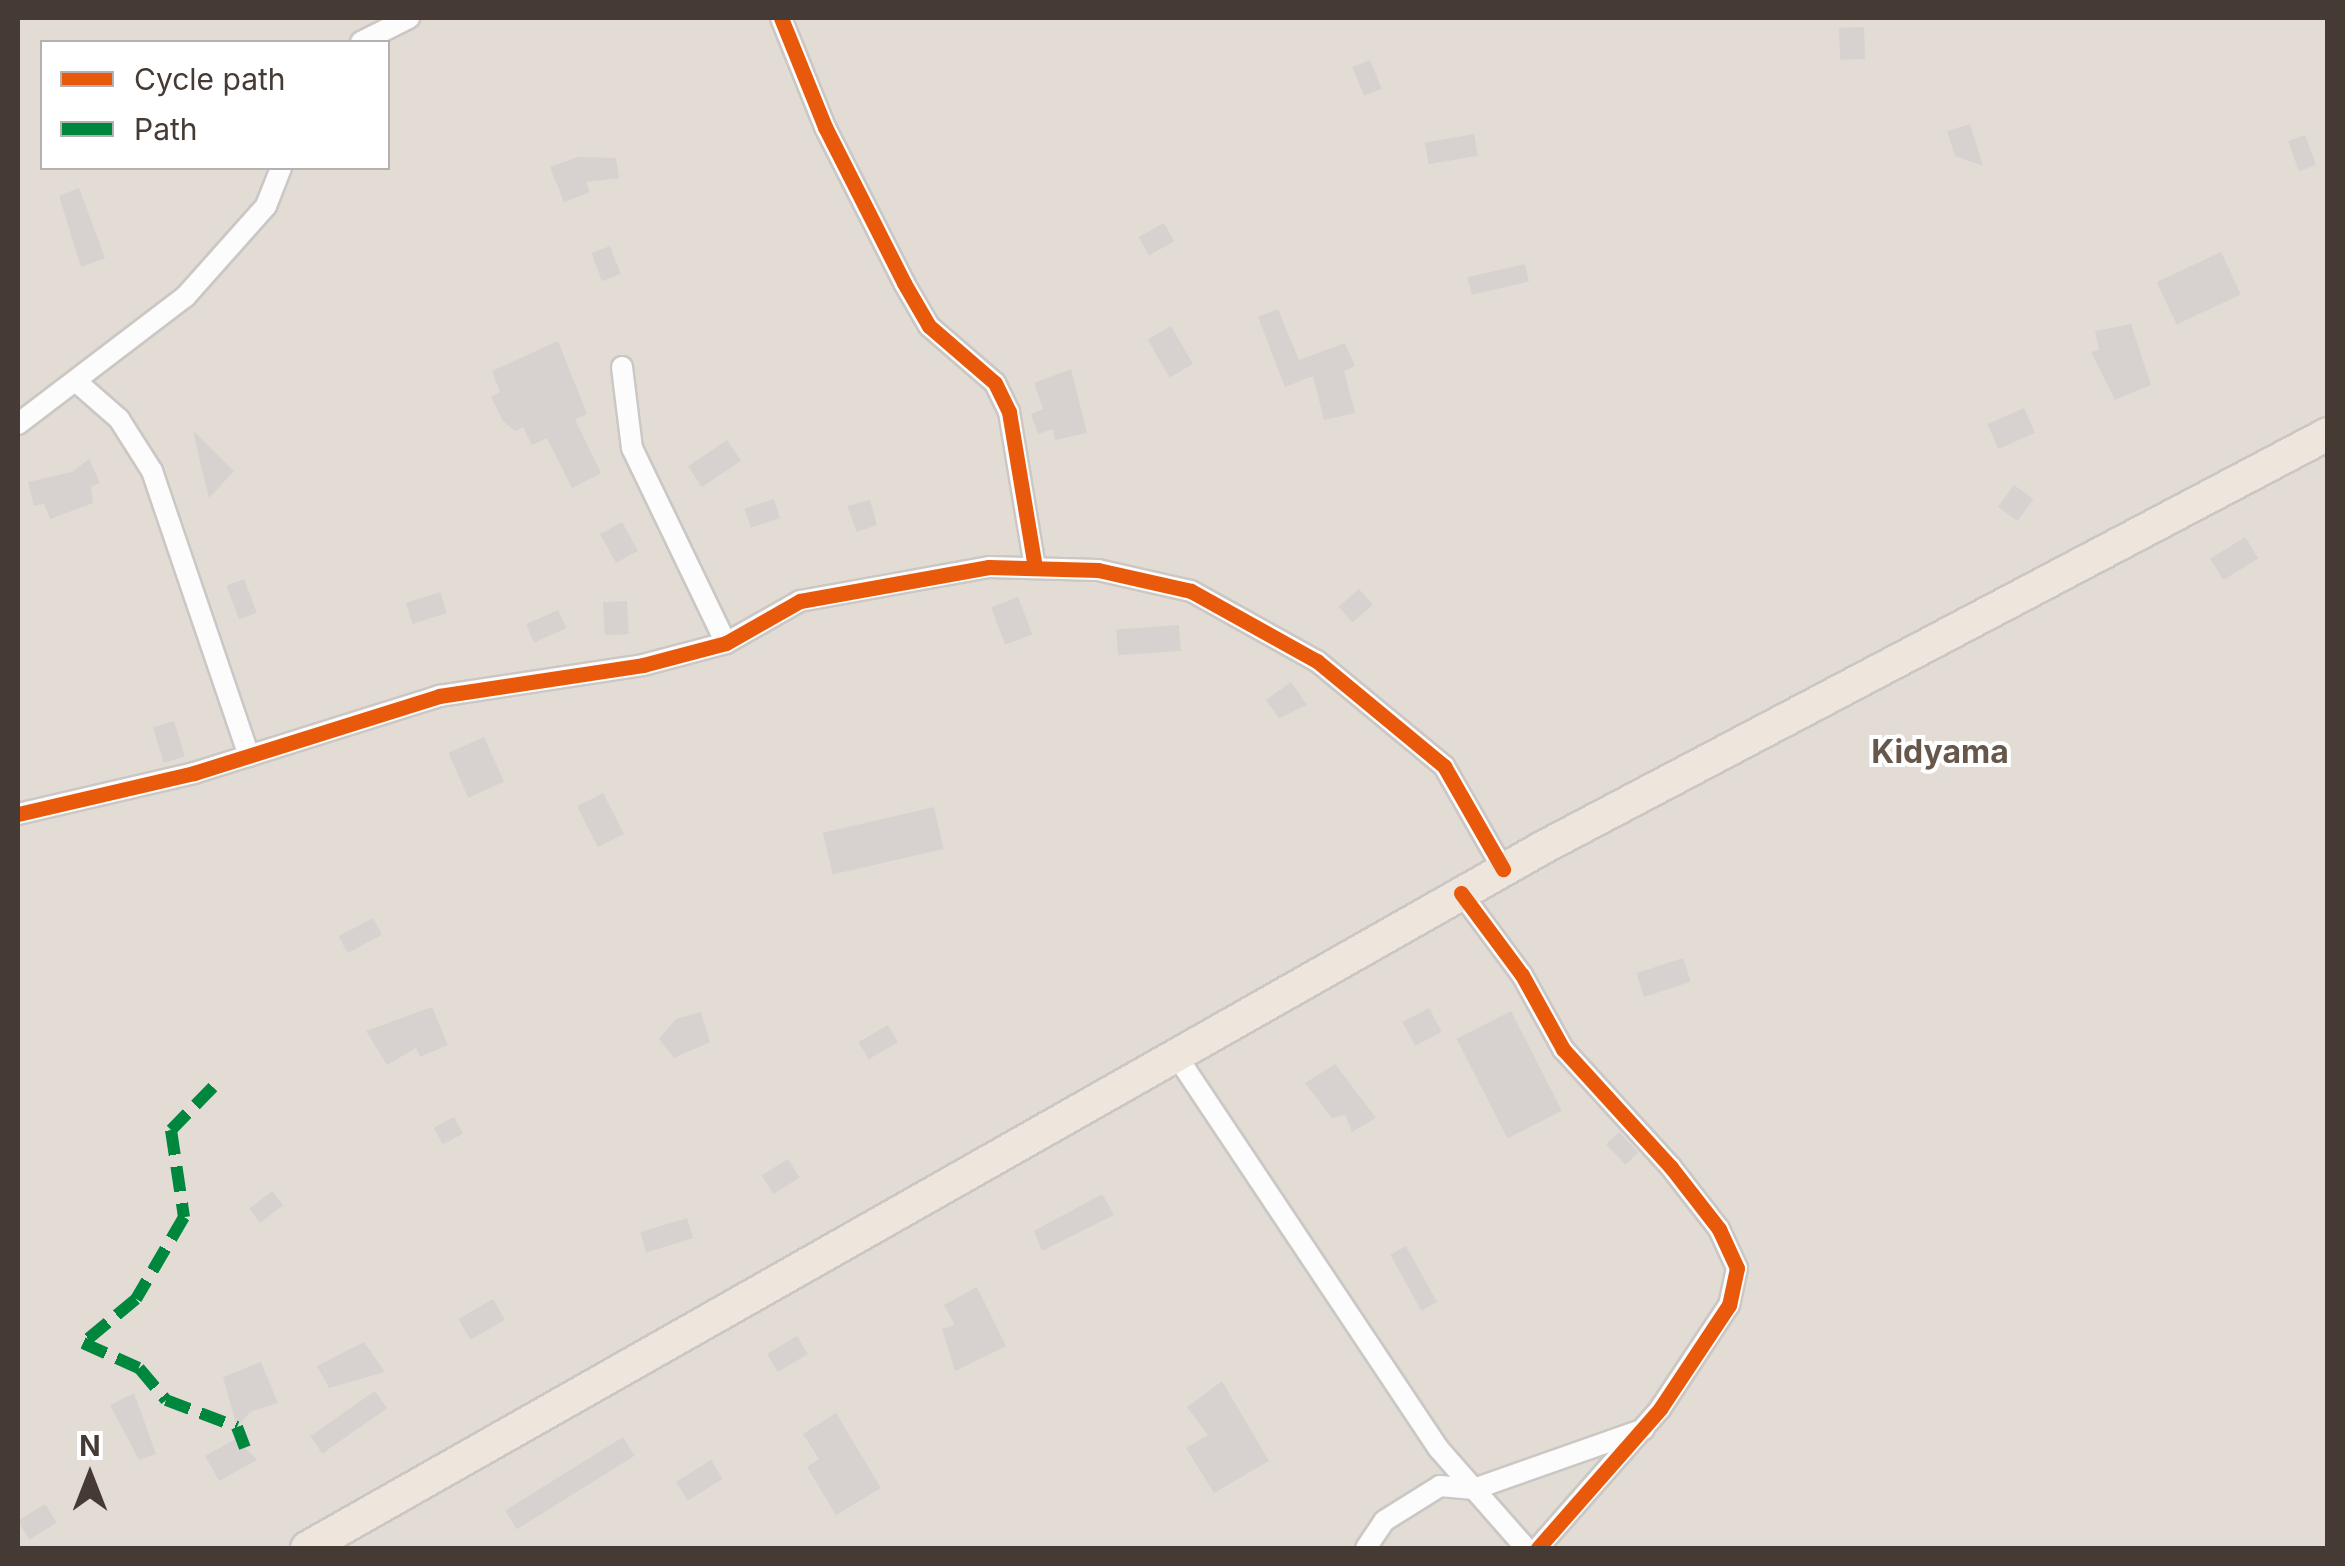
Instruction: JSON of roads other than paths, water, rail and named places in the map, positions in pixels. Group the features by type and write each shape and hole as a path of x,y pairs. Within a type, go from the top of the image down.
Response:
{"highway":[{"path":"307,1548 1503,869 2328,434"}],"street":[{"path":"365,40 408,18"},
{"path":"782,18 825,127 904,283 929,326 995,383 1009,412 1036,568"},
{"path":"18,424 78,383 185,297 266,206 280,170"},
{"path":"622,367 632,448 726,643"},
{"path":"78,383 119,419 152,472 248,756"},
{"path":"18,814 248,756 439,696 643,664 726,643 800,601 989,567 1036,568 1116,574 1190,592 1255,620 1317,660 1444,766 1503,869"},
{"path":"1462,893 1522,975 1563,1049 1670,1166 1719,1229 1736,1268 1729,1304 1644,1429 1538,1548"},
{"path":"1176,1055 1359,1336 1474,1489 1526,1548"},
{"path":"1366,1548 1414,1498 1440,1486 1474,1489 1644,1429"}],"district":[{"name":"Kidyama","path":"1940,752"}]}
